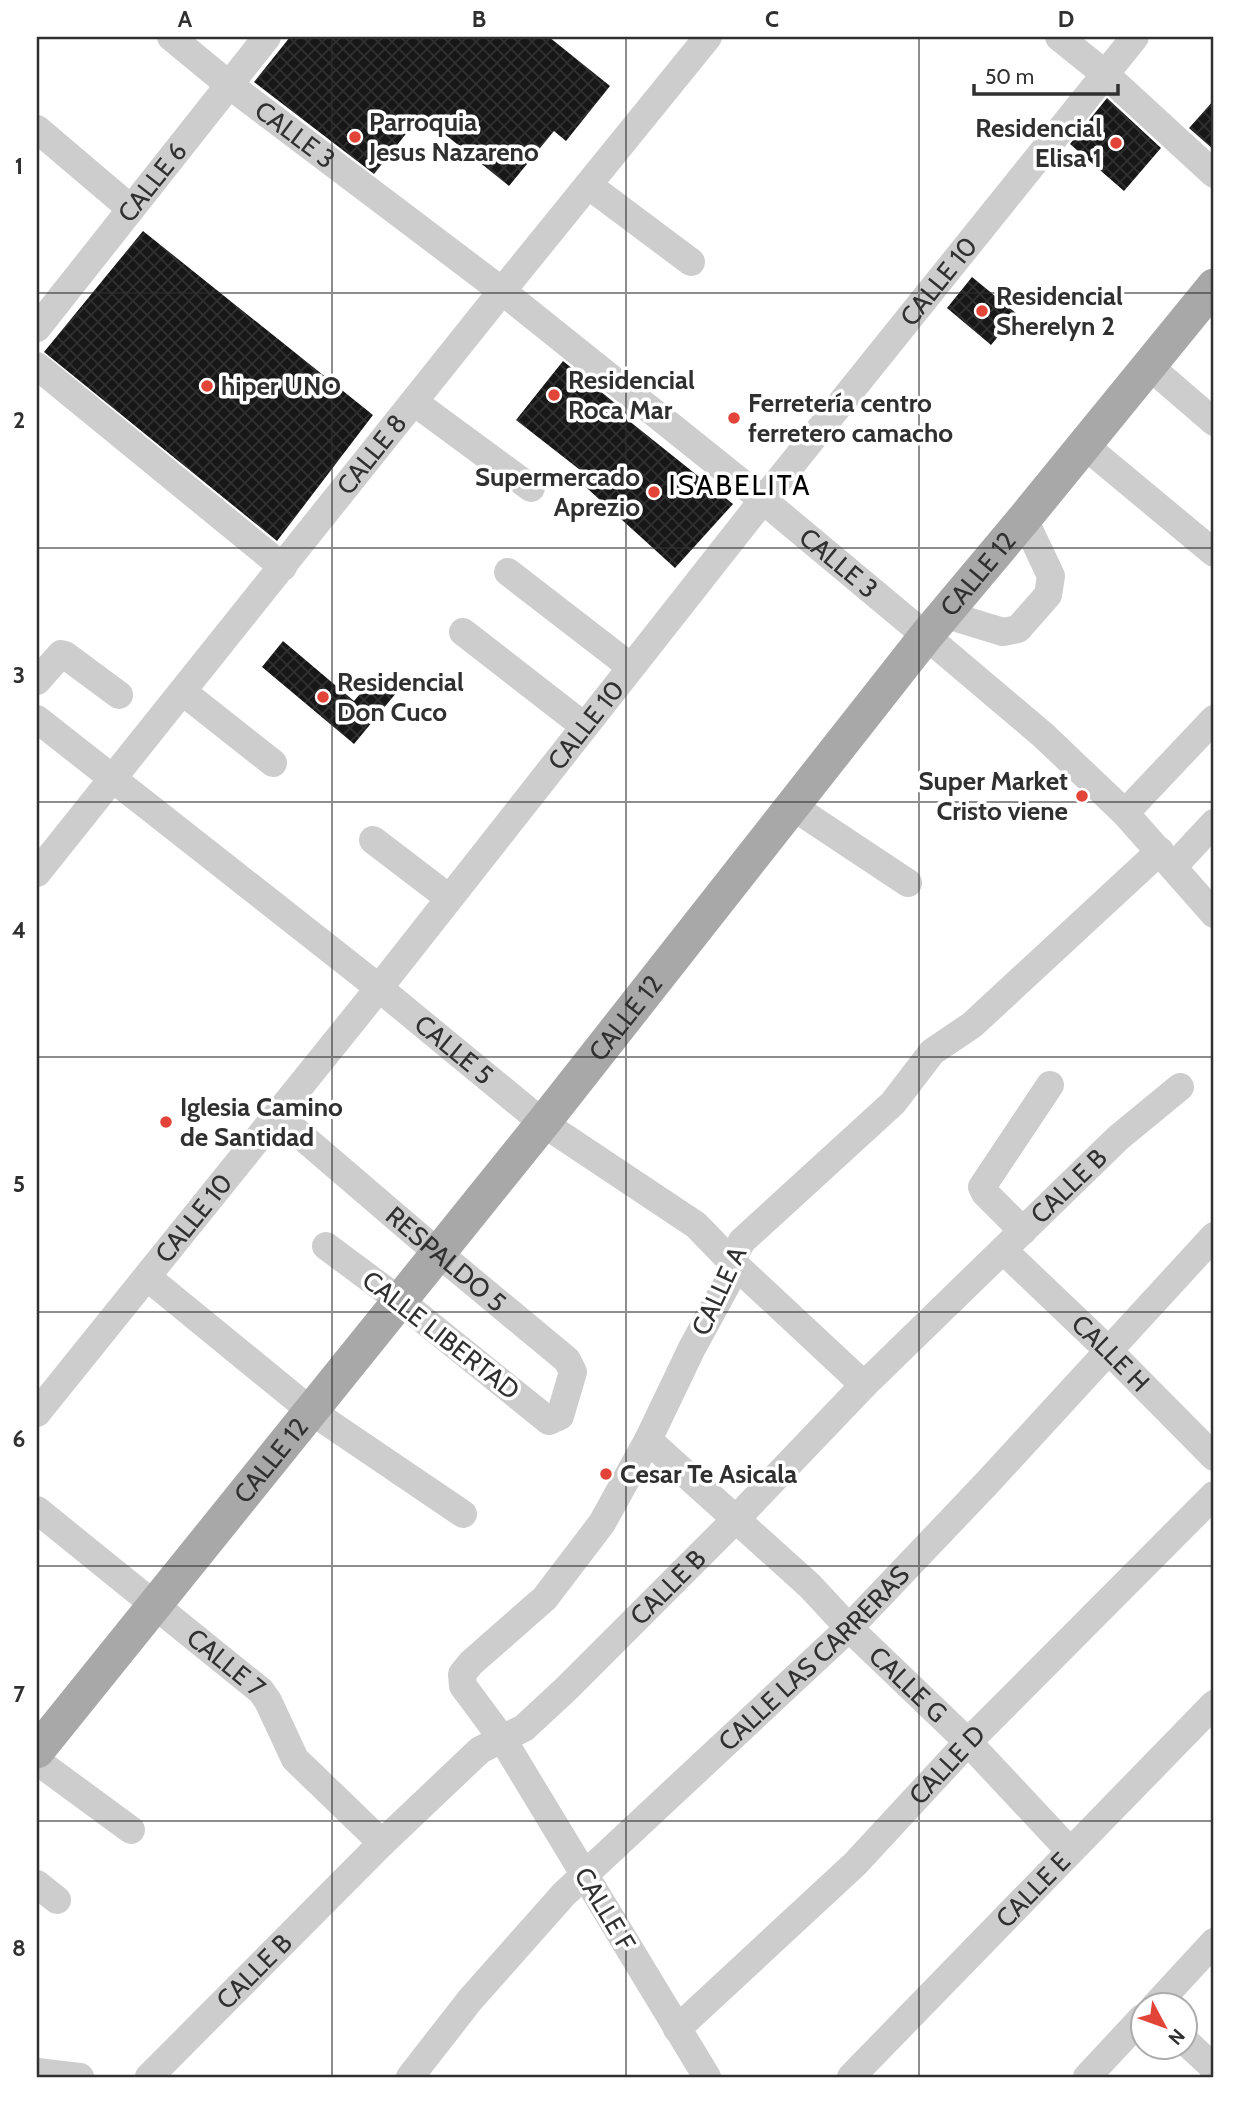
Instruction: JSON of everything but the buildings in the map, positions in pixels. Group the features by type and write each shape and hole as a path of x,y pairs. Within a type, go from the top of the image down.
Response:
{"main road":[{"name":"CALLE 12","path":"37,1751 543,1123 935,625 1214,286"}],"street":[{"name":"CALLE 3","path":"171,37 502,291 763,500 935,625 1043,735 1125,813 1214,914"},
{"name":"CALLE 6","path":"37,328 267,37"},
{"name":"CALLE 8","path":"37,873 708,37"},
{"path":"1059,37 1105,74 1214,174"},
{"name":"CALLE 10","path":"37,1413 379,988 763,500 1135,37"},
{"path":"37,129 130,208"},
{"path":"588,185 691,261"},
{"path":"37,366 283,567"},
{"path":"1149,366 1214,422"},
{"path":"414,402 531,488"},
{"path":"1084,445 1214,553"},
{"path":"935,625 1003,632 1018,629 1048,595 1051,576 1024,519"},
{"path":"508,572 631,667"},
{"path":"463,632 584,726"},
{"path":"37,681 61,654 119,695"},
{"path":"183,692 273,764"},
{"name":"CALLE 5","path":"37,719 379,988 543,1123 696,1225 864,1385"},
{"path":"1125,813 1214,719"},
{"path":"792,806 908,883"},
{"name":"CALLE A","path":"503,1740 463,1686 462,1674 545,1598 601,1523 648,1440 692,1348 727,1284 731,1261 744,1238 893,1103 932,1052 980,1018 1166,859 1214,823"},
{"path":"373,840 449,898"},
{"name":"CALLE H","path":"1049,1085 982,1187 1013,1241 1109,1352 1214,1457"},
{"name":"CALLE B","path":"149,2077 382,1843 480,1750 524,1728 552,1703 737,1518 864,1385 1118,1138 1180,1087"},
{"name":"RESPALDO 5","path":"277,1115 567,1360 573,1372 560,1416 555,1419"},
{"name":"CALLE LAS CARRERAS","path":"410,2077 486,1981 584,1874 849,1628 1109,1352 1214,1236"},
{"name":"CALLE LIBERTAD","path":"326,1246 400,1301 549,1421 555,1419"},
{"path":"147,1277 311,1411 463,1514"},
{"name":"CALLE G","path":"648,1440 810,1586 849,1628 968,1742 1070,1851"},
{"name":"CALLE D","path":"677,2029 855,1864 968,1742 1214,1495"},
{"name":"CALLE 7","path":"37,1510 261,1691 295,1759 382,1843"},
{"name":"CALLE E","path":"851,2077 1214,1704"},
{"name":"CALLE F","path":"503,1740 707,2077"},
{"path":"37,1760 131,1830"},
{"path":"1168,1992 1214,1942"},
{"path":"1087,2077 1128,2034"},
{"path":"1198,2053 1214,2068"},
{"path":"37,2072 80,2077"}],"place":[{"name":"Parroquia Jesus Nazareno","path":"355,137"},
{"name":"Residencial Elisa 1","path":"1116,143"},
{"name":"Residencial Sherelyn 2","path":"982,311"},
{"name":"hiper UNO","path":"207,386"},
{"name":"Residencial Roca Mar","path":"554,395"},
{"name":"Ferretería centro ferretero camacho","path":"734,418"},
{"name":"Supermercado Aprezio","path":"654,492"},
{"name":"Residencial Don Cuco","path":"323,697"},
{"name":"Super Market Cristo viene","path":"1082,796"},
{"name":"Iglesia Camino de Santidad","path":"166,1122"},
{"name":"Cesar Te Asicala","path":"606,1474"}],"district":[{"name":"ISABELITA","path":"740,485"}]}
